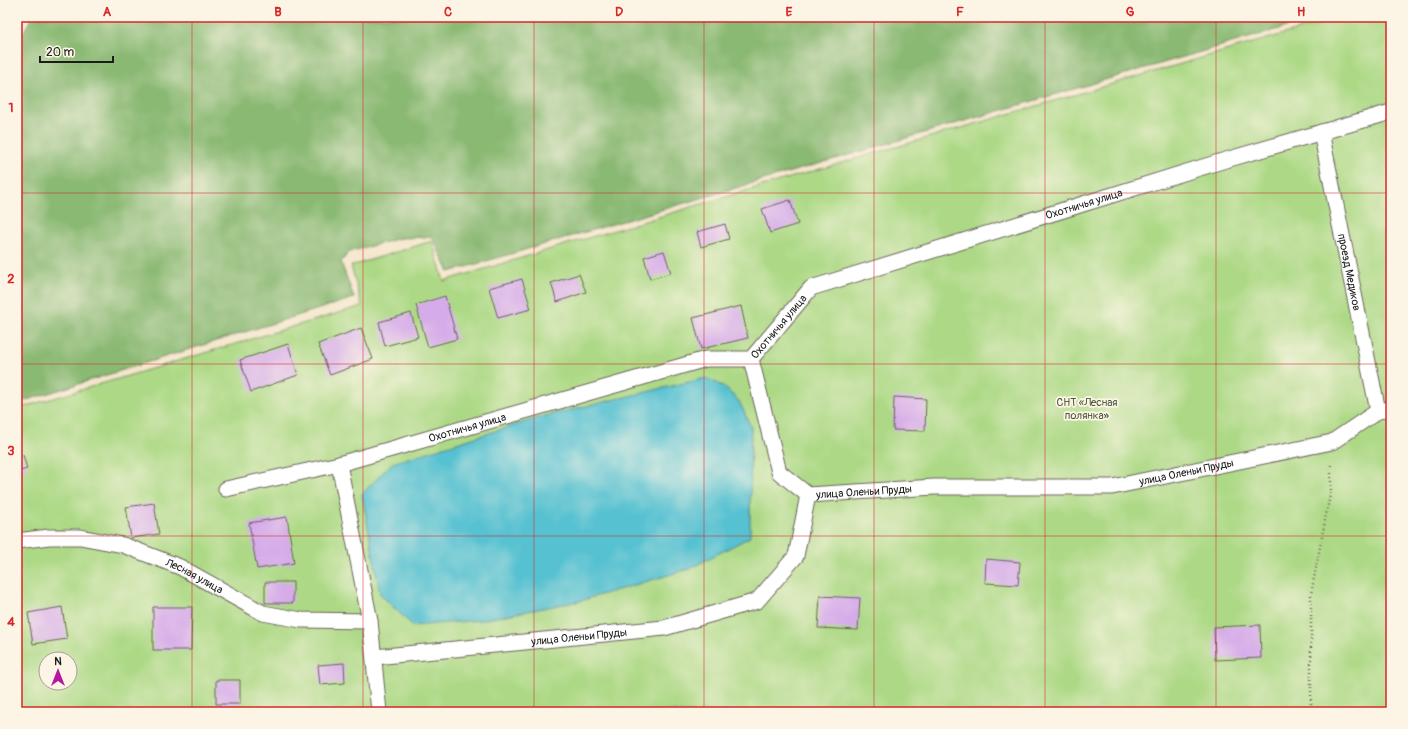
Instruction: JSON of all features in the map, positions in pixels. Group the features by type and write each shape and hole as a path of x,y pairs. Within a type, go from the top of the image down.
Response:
{"lane":[{"name":"Охотничья улица","path":"226,489 339,464 706,359 751,359 811,288 1212,164 1391,112"},
{"name":"проезд Медиков","path":"1321,132 1384,410"},
{"path":"751,359 779,472 808,495"},
{"name":"улица Оленьи Пруды","path":"375,657 664,628 757,601 796,556 808,495 934,487 1112,487 1332,442 1384,410"},
{"path":"339,464 370,621 375,657 379,712"},
{"name":"Лесная улица","path":"17,541 49,537 80,537 123,545 180,567 263,613 301,620 370,621"}],"path":[{"path":"1311,712 1311,594 1330,489 1332,442"}],"green space":[{"path":"32,17 1320,17 449,272 432,237 400,238 349,252 341,262 354,298 17,403 17,44"},
{"name":"СНТ «Лесная полянка»","path":"1342,17 1391,17 1391,712 17,712 17,409 362,306 351,266 432,241 444,281 762,186"}],"water":[{"path":"706,378 723,386 739,401 751,427 750,537 689,569 580,601 481,620 413,626 380,594 362,494 392,463 544,416"}],"building":[{"path":"790,200 798,224 770,233 762,209"},
{"path":"725,224 729,239 701,247 697,232"},
{"path":"664,251 671,273 650,279 644,257"},
{"path":"579,274 586,292 557,302 551,283"},
{"path":"522,279 531,309 498,318 489,288"},
{"path":"445,296 457,339 428,347 416,305"},
{"path":"741,306 748,338 701,349 693,318"},
{"path":"411,313 418,337 385,346 379,322"},
{"path":"361,328 373,359 330,375 318,344"},
{"path":"288,344 298,375 251,392 240,360"},
{"path":"894,397 926,399 925,431 893,430"},
{"path":"23,455 27,469 17,472 17,457"},
{"path":"154,503 159,534 131,538 126,507"},
{"path":"287,517 294,563 257,569 249,523"},
{"path":"986,559 1020,562 1018,585 985,583"},
{"path":"265,582 293,582 293,603 265,603"},
{"path":"820,596 860,598 858,630 818,628"},
{"path":"62,607 67,639 33,644 28,613"},
{"path":"153,607 192,607 191,650 153,650"},
{"path":"1260,625 1261,658 1215,660 1214,627"},
{"path":"344,663 345,683 320,685 318,665"},
{"path":"216,680 240,680 240,704 216,704"}]}
